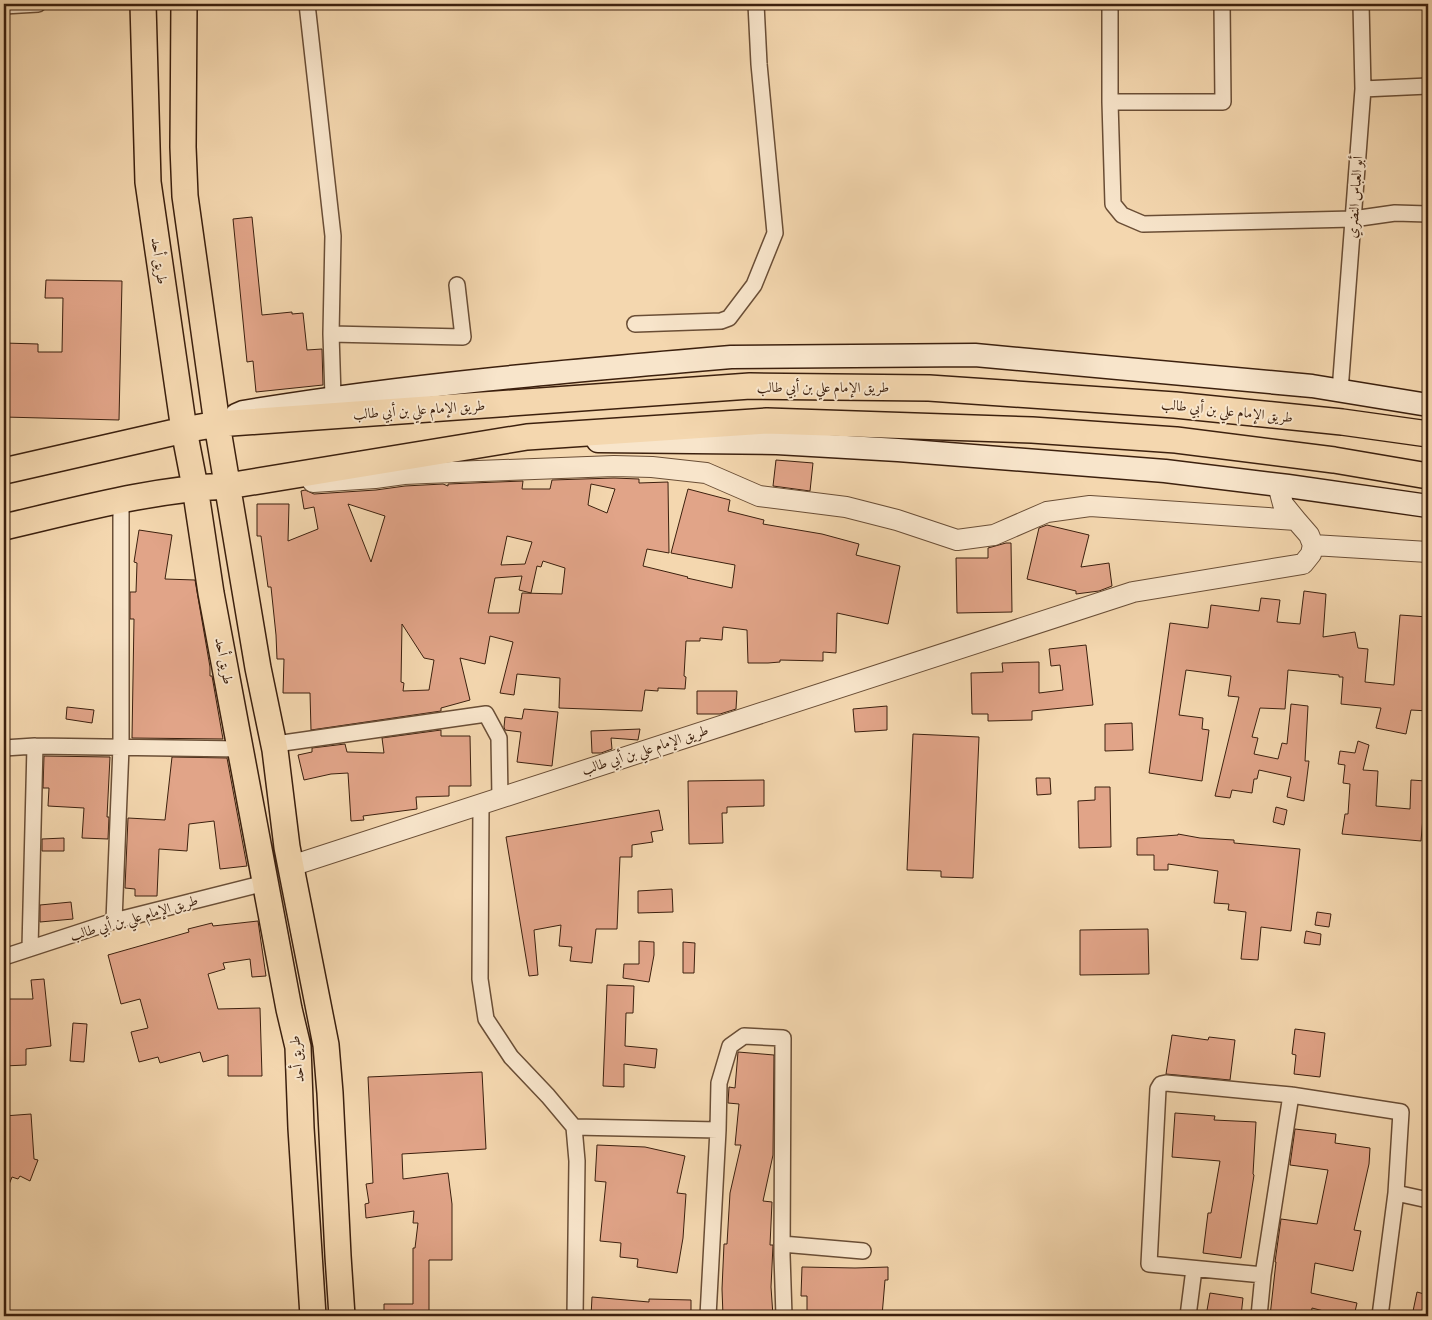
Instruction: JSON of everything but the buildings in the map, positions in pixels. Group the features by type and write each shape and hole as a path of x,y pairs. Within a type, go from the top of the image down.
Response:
{"main road":[{"name":"طريق أحد","path":"143,4 148,182 184,430 195,487 211,593 289,1009 298,1047 301,1128 313,1316"},
{"name":"طريق أحد","path":"184,4 183,147 185,196 217,424 258,668 275,750 291,866 326,1045 342,1316"},
{"path":"217,424 243,412 333,397 478,379 731,357 781,356 975,355 1312,386 1428,405"},
{"name":"طريق الإمام علي بن أبي طالب","path":"4,471 217,424 750,386 929,388 1175,405 1342,422 1428,434"},
{"path":"4,527 121,500 195,487 228,486 527,437 767,421 1032,430 1176,440 1334,460 1428,476"},
{"path":"527,437 623,443 778,443 1165,471 1428,506"}],"street":[{"path":"4,6 38,4"},
{"path":"307,4 333,236 331,334 333,397"},
{"path":"635,324 721,321 729,318 754,284 774,233 759,64 756,4"},
{"path":"1110,4 1113,204 1122,215 1143,224 1353,219 1395,213 1428,214"},
{"path":"1110,102 1223,102 1222,4"},
{"name":"أبو العباس النضري","path":"1340,391 1363,89 1361,4"},
{"path":"1363,89 1428,86"},
{"path":"331,334 463,337 457,285"},
{"path":"228,486 375,478 426,472 614,466 652,467 706,473 759,496 846,507 898,520 957,540 994,534 1047,512 1090,506 1296,520"},
{"path":"1278,485 1283,504 1309,535 1313,545 1428,552"},
{"path":"114,921 121,747 121,500"},
{"name":"طريق الإمام علي بن أبي طالب","path":"291,866 1133,592 1303,564 1310,554 1313,545"},
{"path":"275,750 283,743 486,714 500,738 490,801 480,979 486,1019 511,1057 574,1127 577,1161 575,1316"},
{"path":"4,748 35,746 240,749"},
{"path":"30,948 35,746"},
{"name":"طريق الإمام علي بن أبي طالب","path":"4,957 114,921 265,883"},
{"path":"708,1316 719,1083 730,1046 744,1036 783,1038 782,1244 784,1316"},
{"path":"1263,1275 1149,1264 1159,1086 1166,1083 1291,1095 1401,1112 1396,1193 1380,1316"},
{"path":"1259,1316 1263,1275 1291,1095"},
{"path":"574,1127 718,1130"},
{"path":"1396,1193 1428,1200"},
{"path":"782,1244 864,1251"},
{"path":"1188,1316 1194,1269"}]}
